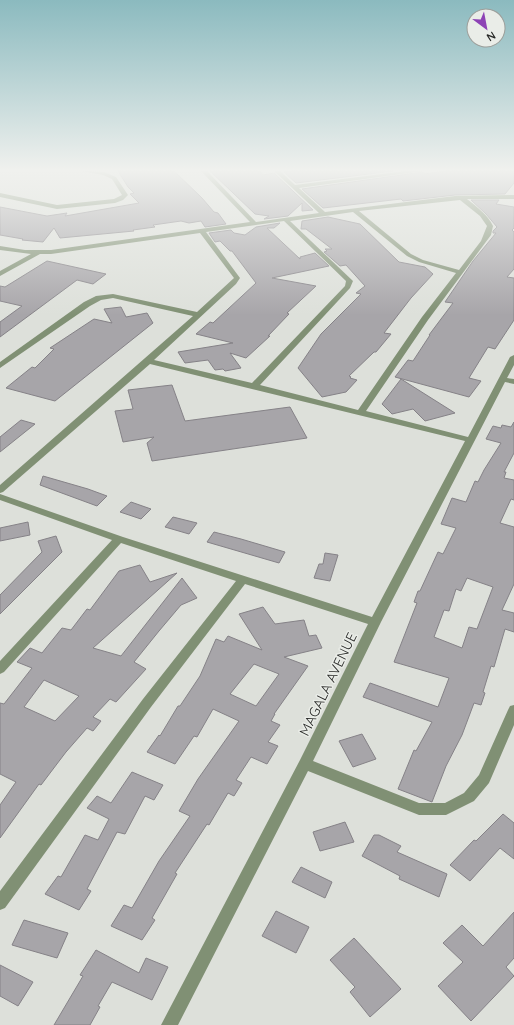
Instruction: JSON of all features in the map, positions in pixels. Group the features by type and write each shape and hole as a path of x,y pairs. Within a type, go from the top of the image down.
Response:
{"street":[{"path":"250,219 255,224"},
{"path":"0,248 37,253 293,219"},
{"path":"365,219 409,255 421,261 460,272"},
{"path":"361,412 460,272 476,253 488,233 490,226 486,219"},
{"path":"254,386 348,287 350,281 286,220"},
{"path":"0,490 148,361 234,283 237,278 202,231"},
{"path":"0,274 37,253"},
{"path":"0,366 87,304 98,298 113,296 199,315"},
{"name":"MAGALA AVENUE","path":"169,1025 305,764 375,622 470,440 508,380 514,357"},
{"path":"148,361 361,412 470,440"},
{"path":"0,497 119,539 375,622"},
{"path":"0,669 119,539"},
{"path":"0,903 147,702 243,579"},
{"path":"305,764 419,809 446,809 469,797 484,779 514,710"}],"building":[{"path":"0,219 222,219 226,224 205,227 201,221 189,223 181,221 153,225 155,227 133,230 134,231 60,238 54,228 43,242 22,240 23,239 0,235"},
{"path":"316,219 336,219 360,224 399,262 425,267 433,274 411,298 384,333 391,334 376,352 374,352 349,376 351,377 350,378 357,380 346,392 322,397 298,368 321,334 361,294 356,293 365,286 346,265 340,266 324,252 327,251 325,249 332,249 306,229 301,229 302,221"},
{"path":"490,219 514,219 514,228 512,230 514,232 514,269 507,277 514,278 514,320 495,349 488,347 469,378 481,381 469,397 395,377 408,360 413,361 429,335 453,303 445,302 473,261 496,233 493,233 493,231 497,227"},
{"path":"280,223 274,228 267,228 300,259 300,257 315,253 329,266 272,278 316,286 287,313 289,314 268,336 270,336 246,358 230,353 241,368 225,371 223,369 215,370 208,360 185,363 178,352 233,343 196,334 210,322 213,323 256,283 232,251 230,251 220,241 215,242 209,233 231,230 234,233 245,235 256,227"},
{"path":"47,261 106,274 93,284 77,280 0,337 0,322 22,306 0,301 0,286 5,287"},
{"path":"121,307 126,317 147,313 153,323 55,401 6,388 32,367 35,368 54,349 50,348 94,319 112,323 104,309"},
{"path":"401,379 455,413 425,421 413,409 392,414 382,404"},
{"path":"172,385 185,421 290,407 307,438 152,461 147,443 154,437 123,442 115,411 133,409 128,390"},
{"path":"21,420 35,424 0,452 0,437"},
{"path":"514,422 514,453 504,472 506,472 504,478 514,480 514,500 511,499 500,523 514,527 514,584 502,610 514,613 514,632 505,629 494,667 491,666 483,692 485,693 481,705 474,703 462,735 446,766 432,802 398,789 414,750 416,751 432,722 363,697 370,683 438,707 449,678 394,662 417,603 414,602 418,591 420,591 438,552 443,554 456,528 441,524 452,498 466,502 475,481 478,482 501,443 486,439 493,426 501,428 502,425 511,427","holes":["467,578 493,587 477,629 469,627 462,648 434,637 444,610 449,611 456,589 461,591"]},
{"path":"43,476 107,496 97,506 40,485"},
{"path":"131,502 151,509 141,519 120,512"},
{"path":"173,517 197,523 189,534 165,527"},
{"path":"28,522 30,535 0,541 0,528"},
{"path":"214,532 285,552 279,563 207,542"},
{"path":"56,536 62,552 0,614 0,595 42,552 38,541"},
{"path":"325,553 338,555 330,581 314,578 319,564 323,564"},
{"path":"140,565 150,582 177,573 93,648 121,656 182,578 197,598 181,605 159,631 134,662 146,669 116,702 110,699 93,717 101,721 93,731 87,728 66,752 41,785 39,784 0,838 0,805 16,782 0,774 0,703 4,704 32,668 17,662 30,648 42,653 62,628 71,630 87,609 90,610 119,571","holes":["44,680 79,696 55,721 24,707"]},
{"path":"263,607 275,624 304,620 309,636 316,635 322,648 284,657 308,666 274,714 271,721 280,725 268,742 278,746 267,764 251,757 236,780 242,783 234,796 228,793 209,825 207,824 175,873 177,874 152,918 155,920 142,940 111,926 124,905 132,908 159,861 190,816 179,811 198,779 239,721 213,709 197,737 194,736 175,764 147,752 159,735 160,736 178,706 180,706 200,676 216,639 224,642 228,636 262,650 239,614","holes":["254,664 279,674 256,706 230,694"]},
{"path":"362,734 376,759 353,767 339,741"},
{"path":"132,772 163,785 154,800 145,796 125,834 117,832 87,889 91,891 79,910 45,894 58,876 61,877 85,835 98,840 109,819 87,808 97,796 111,803"},
{"path":"503,814 514,823 514,859 500,848 470,881 450,865 474,840 476,841"},
{"path":"345,822 354,842 320,851 313,832"},
{"path":"374,835 379,835 401,846 397,852 447,874 439,897 399,879 400,876 362,856"},
{"path":"301,867 332,882 325,898 292,882"},
{"path":"276,911 309,927 296,953 262,936"},
{"path":"514,912 514,958 506,967 514,976 471,1021 438,986 463,962 443,943 462,925 483,946"},
{"path":"24,920 68,933 57,958 12,945"},
{"path":"354,938 401,989 370,1017 350,992 355,987 330,960"},
{"path":"96,950 139,973 146,958 168,967 152,1000 112,982 98,1006 100,1007 90,1025 54,1025 83,976 80,975"},
{"path":"0,965 33,982 18,1006 0,996"}]}
